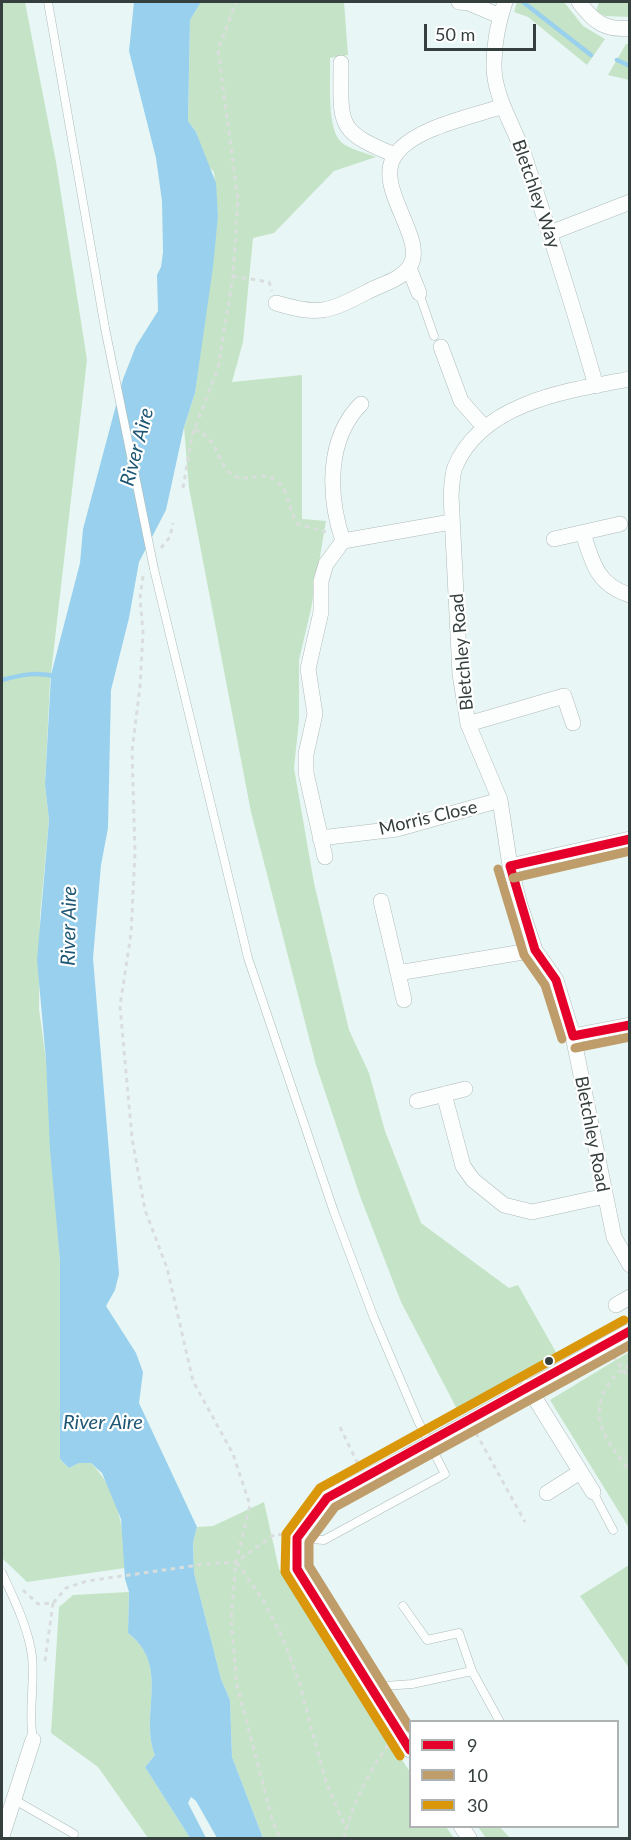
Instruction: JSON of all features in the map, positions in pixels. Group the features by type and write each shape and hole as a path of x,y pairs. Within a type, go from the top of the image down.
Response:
{"street":[{"path":"459,2 503,9"},
{"path":"579,2 599,24 607,28 630,28"},
{"name":"Bletchley Way","path":"503,9 494,66 503,106 519,143 550,233 596,386"},
{"path":"341,63 341,117 347,128 367,144 395,155"},
{"path":"419,293 409,268 412,248 388,175 395,155 412,138 503,106"},
{"path":"550,233 630,202"},
{"path":"276,303 305,312 324,310 345,304 399,277 409,268"},
{"path":"438,342 461,401 485,428"},
{"name":"Bletchley Road","path":"630,379 544,399 498,416 472,441 455,468 451,495 460,674 468,724 500,800 510,866 535,950 556,980 573,1036 602,1167 604,1196 614,1237 630,1265"},
{"path":"343,541 337,522 334,457 339,438 350,416 361,404"},
{"path":"325,856 306,773 306,754 315,714 308,669 321,612 321,581 326,564 343,541 451,522"},
{"path":"554,539 620,524"},
{"path":"583,533 594,570 609,586 630,595"},
{"path":"468,724 564,696 573,723"},
{"name":"Morris Close","path":"320,838 397,829 500,800"},
{"path":"510,866 630,839"},
{"path":"381,901 404,1000"},
{"path":"398,973 535,950"},
{"path":"573,1036 630,1025"},
{"path":"417,1101 465,1089"},
{"path":"444,1094 464,1166 473,1180 504,1205 532,1212 604,1196"},
{"path":"616,1305 630,1297"},
{"path":"409,1747 297,1569 297,1538 327,1498 408,1456 473,1427 528,1387 630,1331"},
{"path":"528,1387 593,1492"},
{"path":"547,1493 580,1472"},
{"path":"2,1836 33,1740"}],"lane":[{"path":"48,2 105,328 154,569 248,958 338,1223 418,1421 445,1474 324,1540 297,1538"},
{"path":"419,293 438,342"},
{"path":"593,1492 613,1530"},
{"path":"2,1573 16,1602 32,1656 31,1724 33,1740"},
{"path":"403,1606 427,1640 459,1633 472,1671 499,1720"},
{"path":"370,1687 412,1684 472,1671"},
{"path":"14,1799 74,1834"}],"path":[{"path":"183,488 195,428 218,368 233,276 238,199 218,50 236,2"},
{"path":"233,276 269,282"},
{"path":"195,428 214,442 233,476 245,478 266,476 275,479 287,493 298,524 322,530 343,541"},
{"path":"157,554 170,537 173,523"},
{"path":"144,570 141,598 143,632 140,687 132,751 135,853 131,934 120,1006 132,1138 146,1210 167,1268 193,1381 233,1454 250,1505 236,1562 231,1619 237,1685 258,1770 280,1839"},
{"path":"605,1345 630,1380"},
{"path":"630,1366 622,1368 610,1381 600,1400 598,1414 603,1431 630,1472"},
{"path":"340,1427 364,1479"},
{"path":"473,1427 525,1522"},
{"path":"16,1585 38,1604 53,1603 66,1588 122,1576 236,1562 275,1534 297,1538"},
{"path":"236,1562 263,1600 283,1638 299,1682 326,1782 346,1829"},
{"path":"344,1839 353,1805 366,1777 398,1731"}],"green space":[{"path":"2,2 25,2 56,162 87,360 50,682 45,784 49,820 40,916 39,1009 46,1060 60,1261 60,1459 69,1468 79,1463 91,1463 108,1486 114,1498 121,1526 125,1568 27,1582 2,1558"},
{"path":"201,2 344,2 348,55 330,58 330,102 333,125 341,142 376,157 334,171 274,233 253,238 243,342 232,382 302,375 302,519 326,521 311,609 299,660 299,720 294,768 314,883 349,1030 369,1073 385,1131 421,1223 509,1288 518,1285 557,1354 459,1413 401,1302 360,1196 316,1065 251,812 189,488 184,427 195,393 218,216 214,172 207,165 196,132 188,121 190,20"},
{"path":"517,2 564,2 583,26 605,39 587,65 528,17 514,12"},
{"path":"599,2 629,2 629,17 605,16 596,11"},
{"path":"626,44 629,44 629,80 608,75"},
{"path":"629,1352 629,1528 550,1400"},
{"path":"264,1502 279,1569 409,1770 409,1828 447,1828 454,1838 263,1838 232,1757 230,1700 221,1679 194,1573 193,1542 197,1527 213,1526"},
{"path":"629,1565 629,1668 580,1596"},
{"path":"129,1592 128,1633 141,1646 148,1660 151,1675 150,1723 155,1755 145,1767 190,1838 148,1838 98,1767 51,1733 59,1607 73,1595"},
{"path":"479,1828 501,1828 510,1838 486,1838"}],"water":[{"name":"River Aire","path":"134,2 201,2 190,20 188,121 196,132 216,183 218,216 195,393 184,427 166,510 139,562 129,618 111,690 108,828 101,865 93,958 119,1274 115,1290 106,1306 136,1353 143,1372 139,1403 197,1527 193,1542 194,1573 221,1679 230,1700 232,1757 263,1838 217,1838 196,1801 191,1797 188,1803 206,1838 190,1838 145,1767 155,1755 150,1723 151,1675 148,1660 141,1646 128,1633 129,1592 125,1579 121,1519 102,1473 91,1463 79,1463 69,1468 60,1459 60,1261 37,960 49,820 45,784 51,675 80,563 83,529 123,379 136,346 158,311 157,275 161,267 163,252 162,201 156,158 129,51"}],"waterway":[{"path":"523,2 591,55"},
{"path":"617,60 630,66"},
{"path":"2,680 36,674 57,677"}],"transit line":[{"name":"9","path":"510,866 630,839"},
{"name":"10","path":"513,878 630,851"},
{"name":"9","path":"510,866 535,950 556,980 573,1036"},
{"name":"10","path":"498,869 524,955 545,985 562,1039"},
{"name":"9","path":"573,1036 630,1025"},
{"name":"10","path":"575,1048 630,1037"},
{"name":"30","path":"400,1756 285,1572 286,1534 320,1488 624,1320"},
{"name":"9","path":"409,1748 297,1569 297,1538 327,1498 630,1331"},
{"name":"10","path":"409,1726 309,1566 309,1542 335,1507 630,1345"}]}
